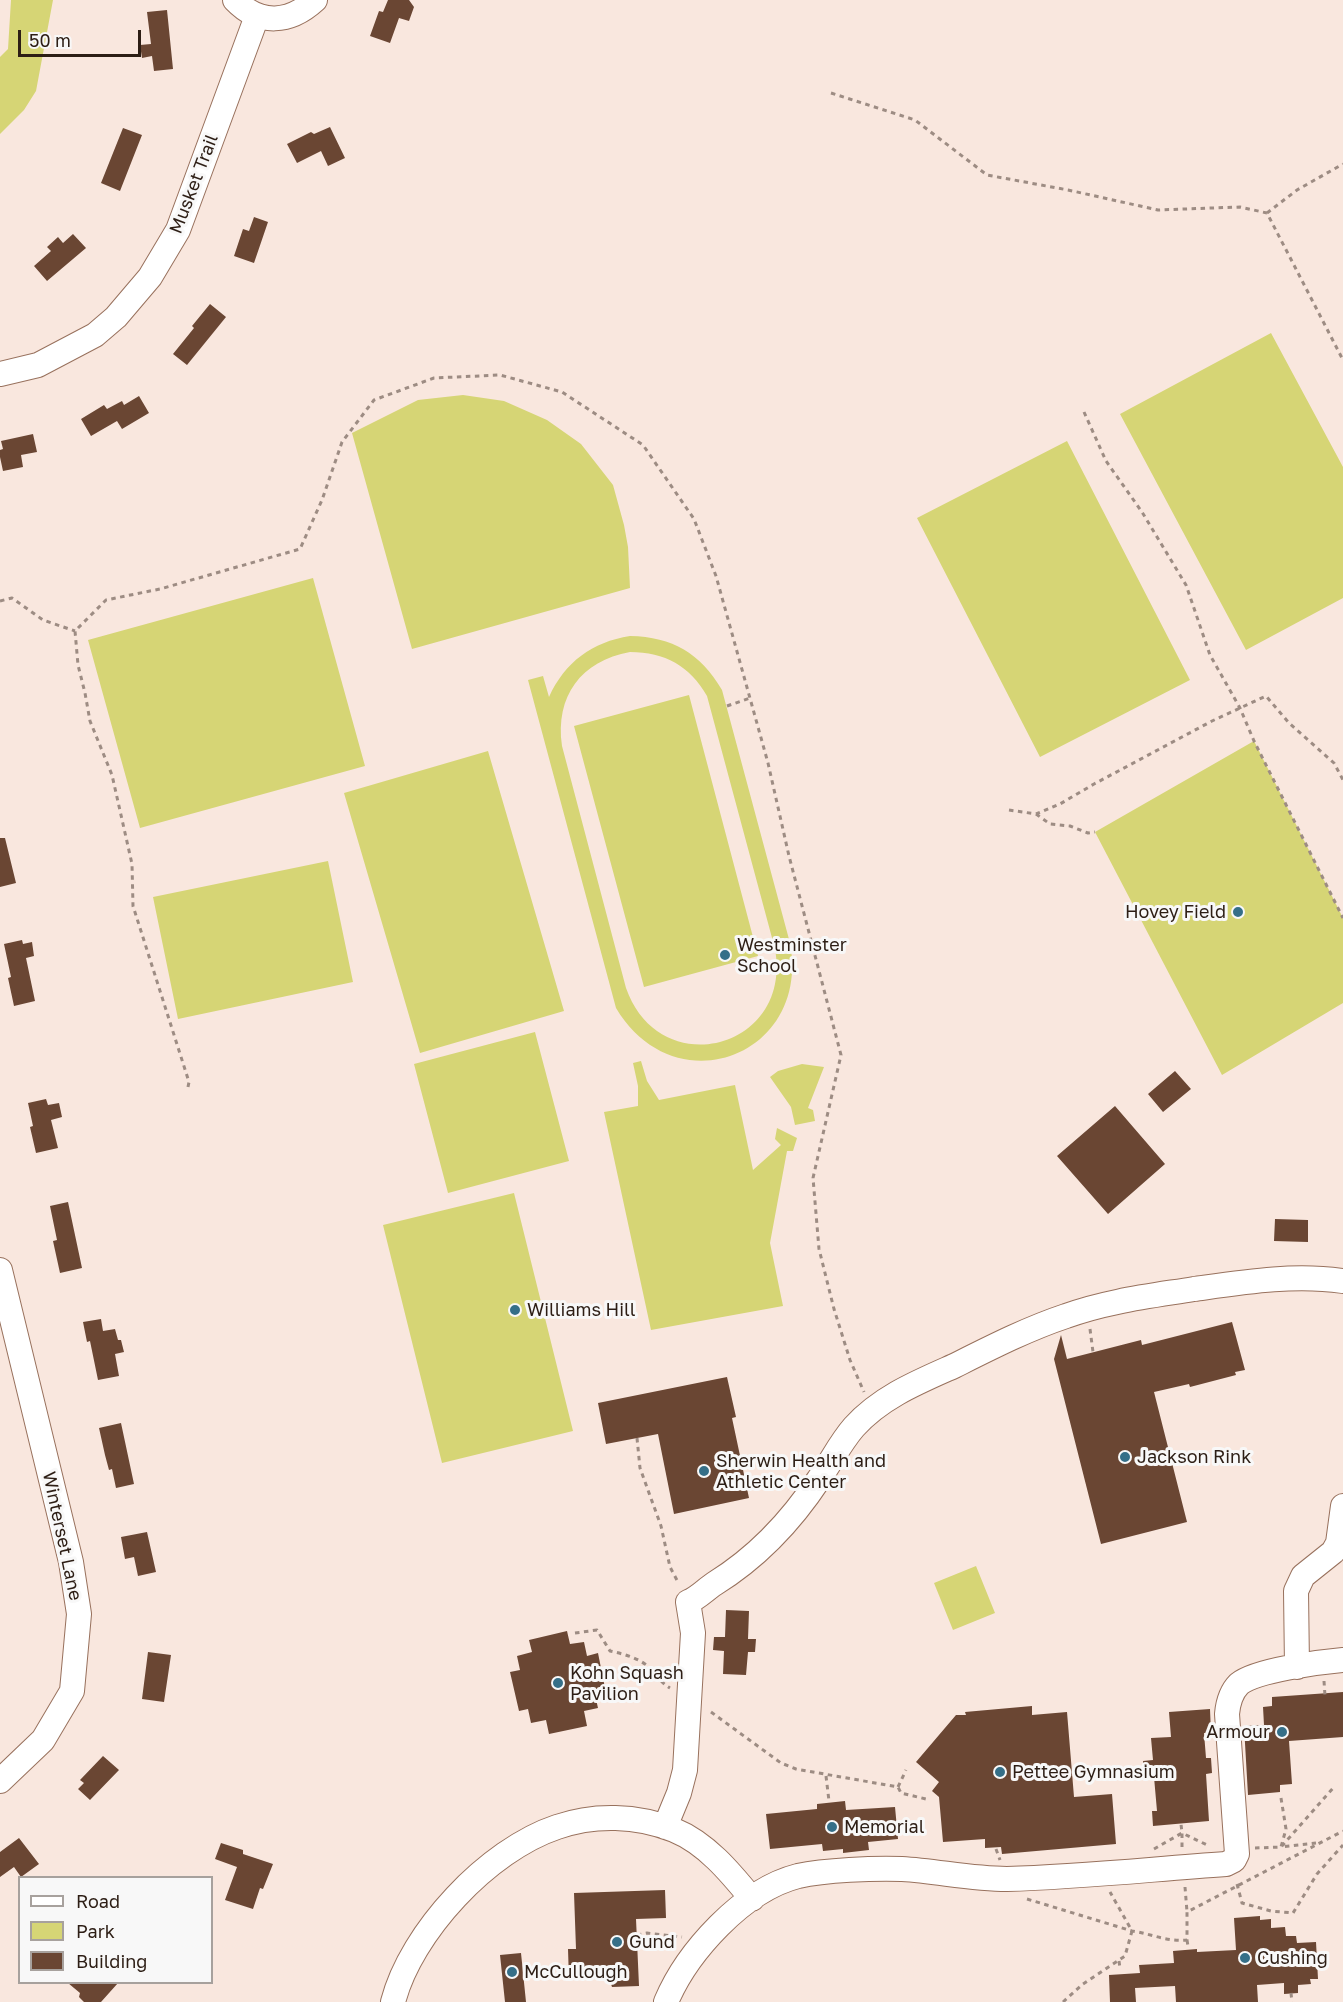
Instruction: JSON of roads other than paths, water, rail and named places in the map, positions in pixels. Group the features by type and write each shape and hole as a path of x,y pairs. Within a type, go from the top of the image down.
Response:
{"street":[{"path":"235,0 257,16 273,19 288,17 303,11 315,0"},
{"name":"Musket Trail","path":"0,374 38,365 95,335 116,317 150,277 178,230 257,16"},
{"name":"Winterset Lane","path":"0,1270 70,1562 79,1614 72,1690 43,1740 0,1781"},
{"path":"665,1827 684,1776 693,1633 688,1602 744,1564 771,1538 804,1500 848,1434 873,1409 913,1385 988,1349 1043,1324 1085,1310 1164,1294 1256,1281 1319,1279 1343,1281"},
{"path":"1297,1667 1296,1592 1303,1576 1333,1552 1338,1543 1343,1506"},
{"path":"666,2002 679,1976 705,1941 729,1917 768,1889 793,1878 818,1873 885,1869 1008,1879 1231,1862 1237,1854 1227,1714 1229,1701 1237,1687 1259,1674 1343,1660"},
{"path":"393,2002 407,1965 445,1908 473,1881 519,1846 546,1831 581,1820 629,1819 665,1827 693,1840 716,1859 752,1899"}],"place":[{"name":"Hovey Field","path":"1238,912"},
{"name":"Westminster School","path":"725,955"},
{"name":"Williams Hill","path":"515,1310"},
{"name":"Jackson Rink","path":"1125,1457"},
{"name":"Sherwin Health and Athletic Center","path":"704,1471"},
{"name":"Kohn Squash Pavilion","path":"558,1683"},
{"name":"Armour","path":"1282,1732"},
{"name":"Pettee Gymnasium","path":"1000,1772"},
{"name":"Memorial","path":"832,1827"},
{"name":"Gund","path":"617,1942"},
{"name":"Cushing","path":"1245,1958"},
{"name":"McCullough","path":"512,1972"}]}
